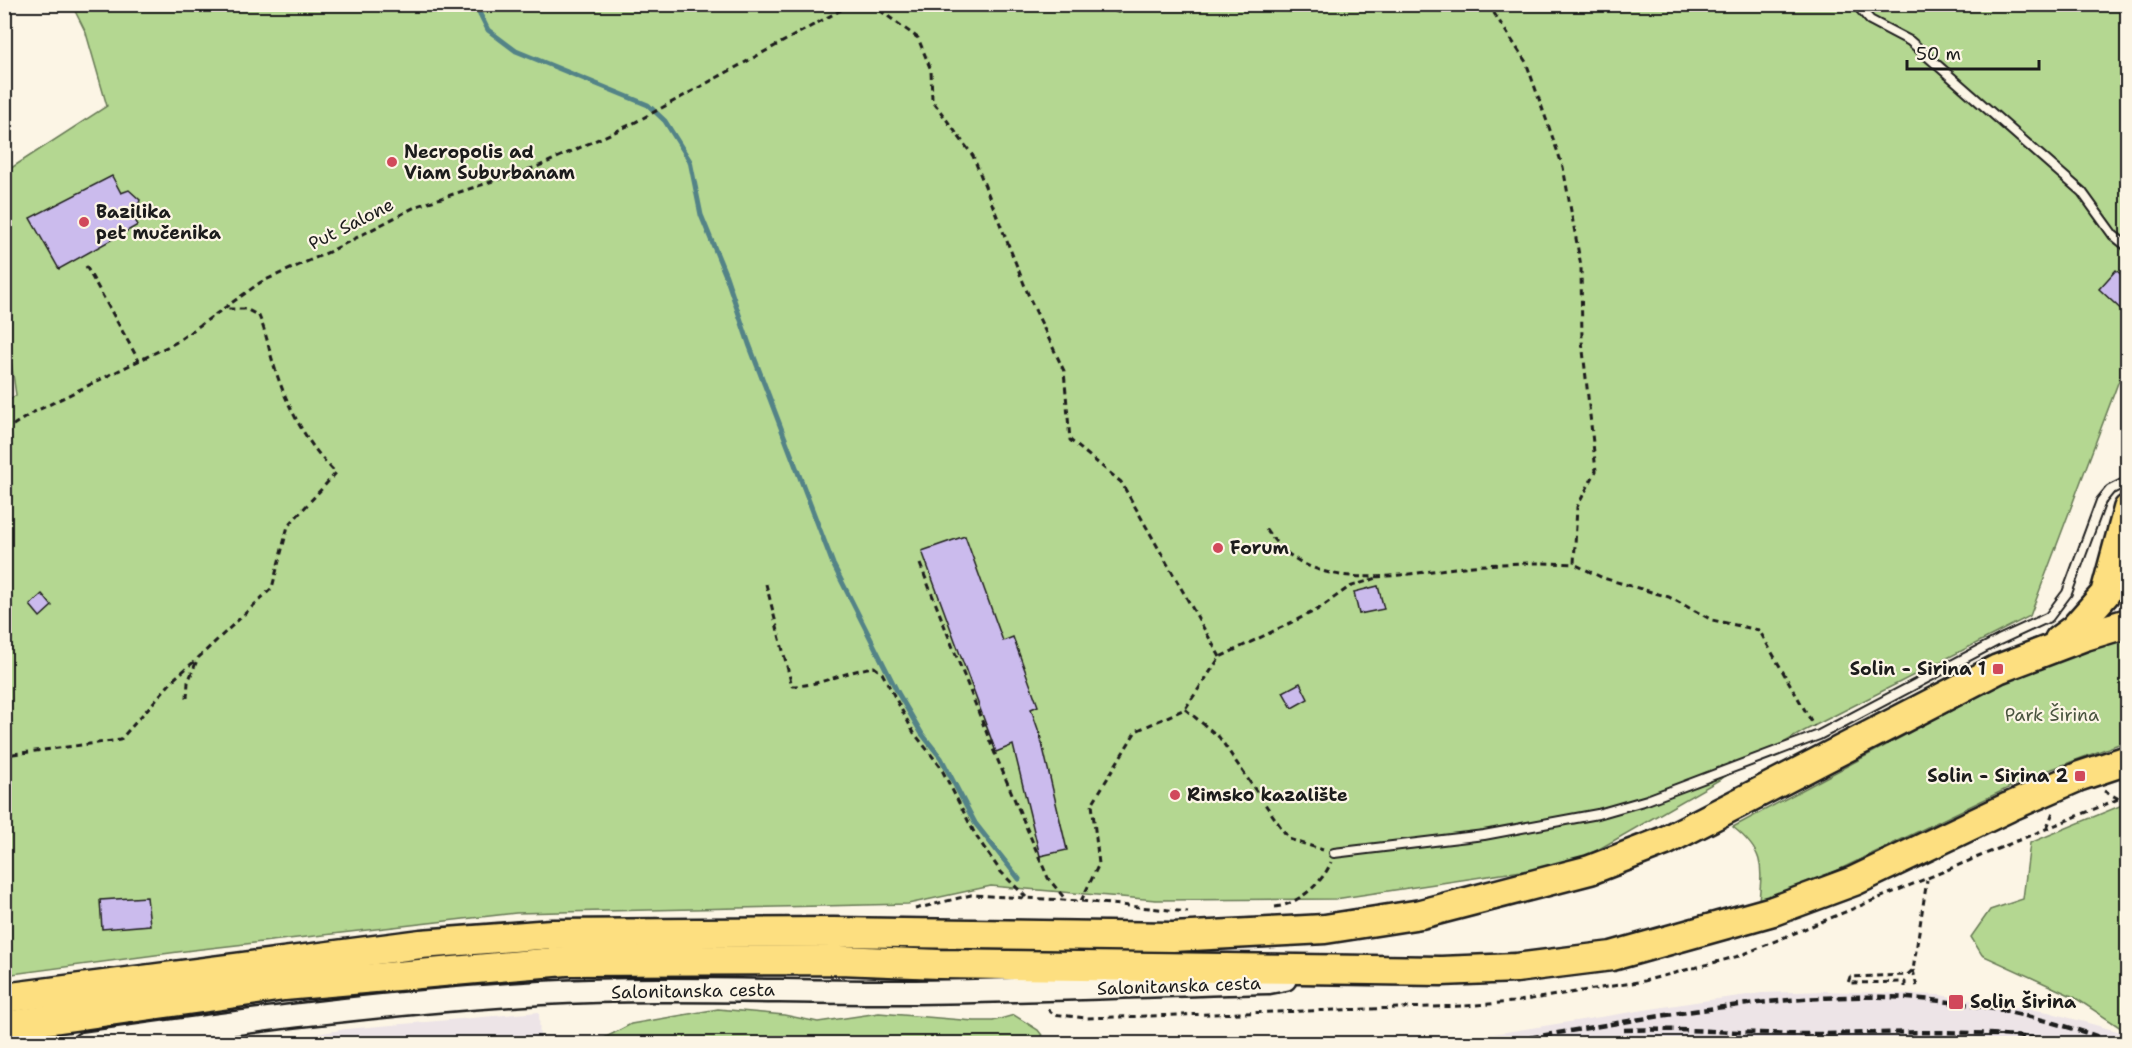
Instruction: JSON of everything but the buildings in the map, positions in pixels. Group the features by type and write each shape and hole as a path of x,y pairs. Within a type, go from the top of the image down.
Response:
{"highway":[{"path":"2046,650 2074,629 2105,594 2127,508"},
{"path":"4,998 410,945 552,934 833,932 1173,937 1325,929 1410,915 1590,870 1665,841 1998,669 2127,623"},
{"path":"4,1026 284,986 566,961 840,960 939,964 1441,971 1516,968 1612,956 1773,911 1854,881 2009,807 2114,770"}],"main road":[{"name":"Salonitanska cesta","path":"84,1044 270,1017 543,993 738,989 884,992 1029,991 1269,982 1287,978 1300,968"}],"lane":[{"path":"1856,4 1870,20 1910,41 2082,192 2113,235 2127,247"},
{"path":"1334,853 1484,834 1598,814 1647,800 1819,735 1999,640 2049,617 2067,593 2101,501 2110,490 2127,481"}],"path":[{"name":"Put Salone","path":"4,431 32,413 175,343 261,282 332,251 417,206 539,166 632,124 852,4"},
{"path":"871,4 918,38 931,70 932,100 973,156 1030,298 1064,371 1070,440 1121,482 1220,657"},
{"path":"1095,4 1118,12 1137,4"},
{"path":"1488,4 1526,62 1530,72 1563,167 1581,266 1582,341 1596,471 1577,507 1574,564"},
{"path":"86,266 139,361"},
{"path":"4,748 13,754 120,740 175,678 272,588 288,526 336,473 321,458 303,433 270,353 259,316 246,309 225,309"},
{"path":"1266,529 1276,544 1311,567 1340,577 1380,577 1531,562 1574,564 1603,578 1669,597 1712,620 1759,630 1819,735"},
{"path":"920,564 1043,867 1048,878 1066,900"},
{"path":"1081,901 1099,864 1092,804 1136,731 1185,709 1220,657 1317,610 1349,588 1380,577"},
{"path":"766,584 792,686 807,686 856,670 874,667 882,673 914,733 940,766 976,836 1000,872 1028,898"},
{"path":"187,698 188,682 198,658"},
{"path":"1185,709 1219,737 1290,839 1334,853"},
{"path":"2114,770 2119,798"},
{"path":"2047,829 2054,807"},
{"path":"1917,987 1913,970 1927,880"},
{"path":"1905,987 1905,982 1848,983 1850,977 1907,975 1913,970"}],"shaded area":[{"path":"1824,991 1940,995 2048,1012 2128,1034 2127,1044 1997,1044 1944,1040 1896,1044 1430,1044 1695,1002 1762,993"},
{"path":"539,1012 540,1043 296,1044 294,1038 346,1029"}],"green space":[{"path":"72,5 2127,5 2127,359 2030,616 1804,731 1575,863 1335,899 1156,900 991,886 908,904 516,913 193,950 5,975 4,405 16,395 4,314 5,172 107,106 86,33"},
{"name":"Park Širina","path":"2123,638 2128,648 2127,741 2033,776 1801,888 1759,900 1761,877 1759,859 1750,843 1733,827 2025,671"},
{"path":"2128,803 2127,1032 2074,997 1982,955 1971,937 1990,910 2023,899 2030,843"},
{"path":"718,1009 784,1015 818,1022 879,1013 974,1021 993,1021 1014,1015 1038,1030 1048,1043 595,1043 631,1024"}],"waterway":[{"path":"475,4 488,30 516,51 648,105 665,121 690,161 701,215 726,276 749,344 833,564 898,693 922,734 941,758 975,823 1019,879"}],"railway":[{"path":"1490,1044 1712,1008 1847,997 1916,999 1985,1007 2053,1023 2119,1044"},
{"path":"1624,1030 1811,1034 1970,1033 2033,1038 2066,1044"}],"place":[{"name":"Necropolis ad Viam Suburbanam","path":"392,162"},
{"name":"Bazilika pet mučenika","path":"84,222"},
{"name":"Forum","path":"1218,548"},
{"name":"Solin - Sirina 1","path":"1998,669"},
{"name":"Solin - Sirina 2","path":"2080,776"},
{"name":"Rimsko kazalište","path":"1175,795"},
{"name":"Solin Širina","path":"1956,1002"}]}
